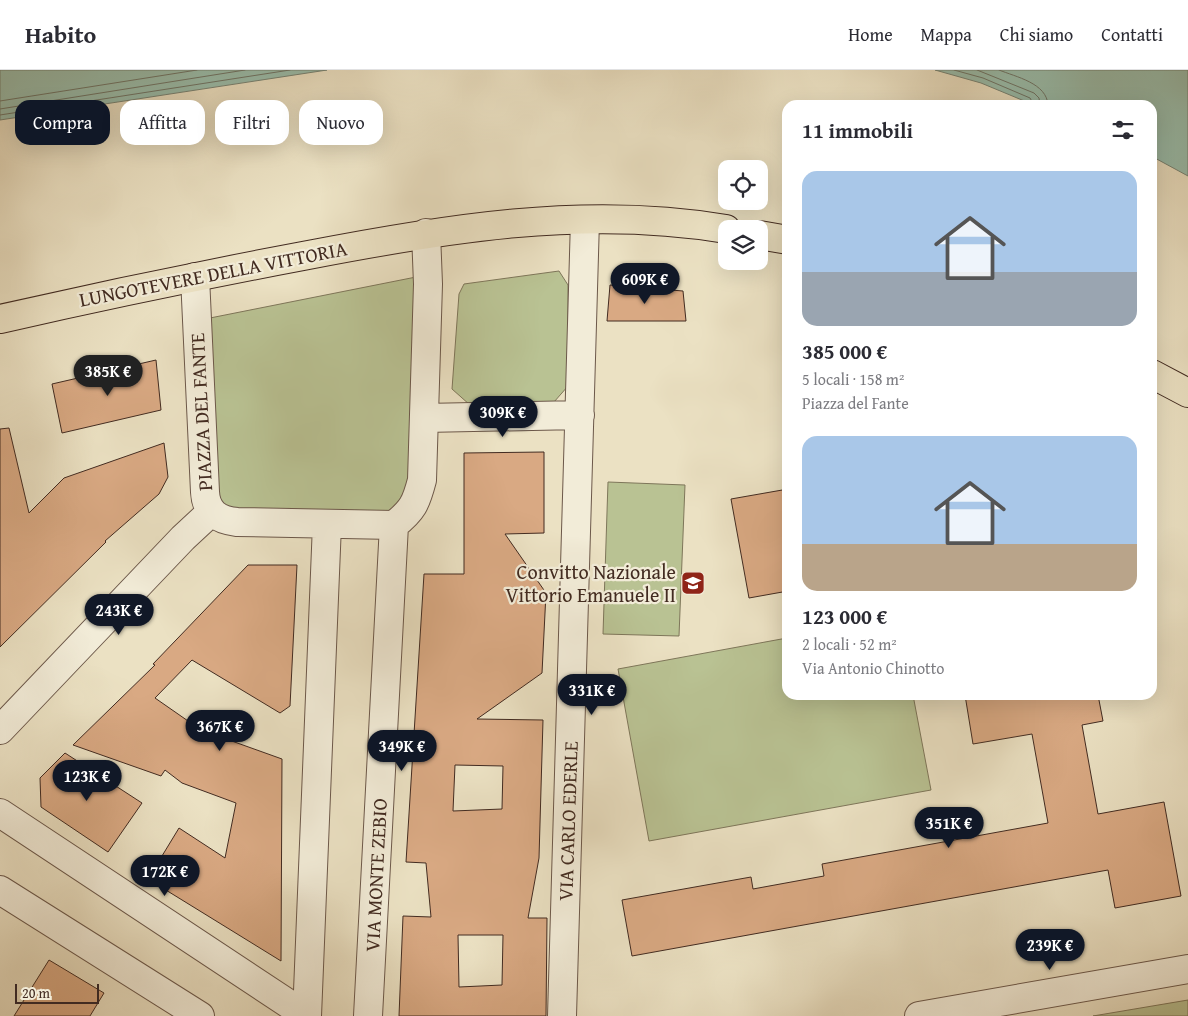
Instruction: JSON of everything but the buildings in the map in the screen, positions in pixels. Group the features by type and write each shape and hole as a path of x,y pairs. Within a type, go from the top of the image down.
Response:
{"main road":[{"name":"LUNGOTEVERE DELLA VITTORIA","path":"0,319 194,277 426,233 506,224 585,220 650,222 718,229"},
{"path":"768,237 782,239"},
{"path":"1157,377 1188,393"}],"street":[{"path":"424,418 580,415 585,220"},
{"path":"394,525 407,515 415,505 422,480 426,233"},
{"name":"PIAZZA DEL FANTE","path":"194,277 205,500 211,512 228,521 237,522 394,525"},
{"name":"VIA CARLO EDERLE","path":"562,1016 580,415"},
{"path":"0,730 183,538 211,512"},
{"path":"307,1016 327,524"},
{"name":"VIA MONTE ZEBIO","path":"368,1016 394,525"},
{"path":"0,813 307,1016"},
{"path":"0,890 200,1016"},
{"path":"919,1016 1188,969"}],"shaded area":[{"path":"559,271 568,285 568,386 554,402 470,405 452,389 459,294 464,284"},
{"path":"416,277 409,496 391,518 224,513 212,500 210,318"},
{"path":"608,482 685,485 679,636 603,634"},
{"path":"782,639 782,700 914,700 931,790 649,841 618,669"},
{"path":"1188,1000 1188,1016 1093,1016"}],"water":[{"path":"0,70 327,70 131,100 120,100 120,102 110,103 110,100 15,100 15,118 0,120"},
{"path":"935,70 1188,70 1188,176 1157,159 1157,100 1022,100 981,83"}],"place":[{"name":"Convitto Nazionale Vittorio Emanuele II","path":"693,583"}]}
